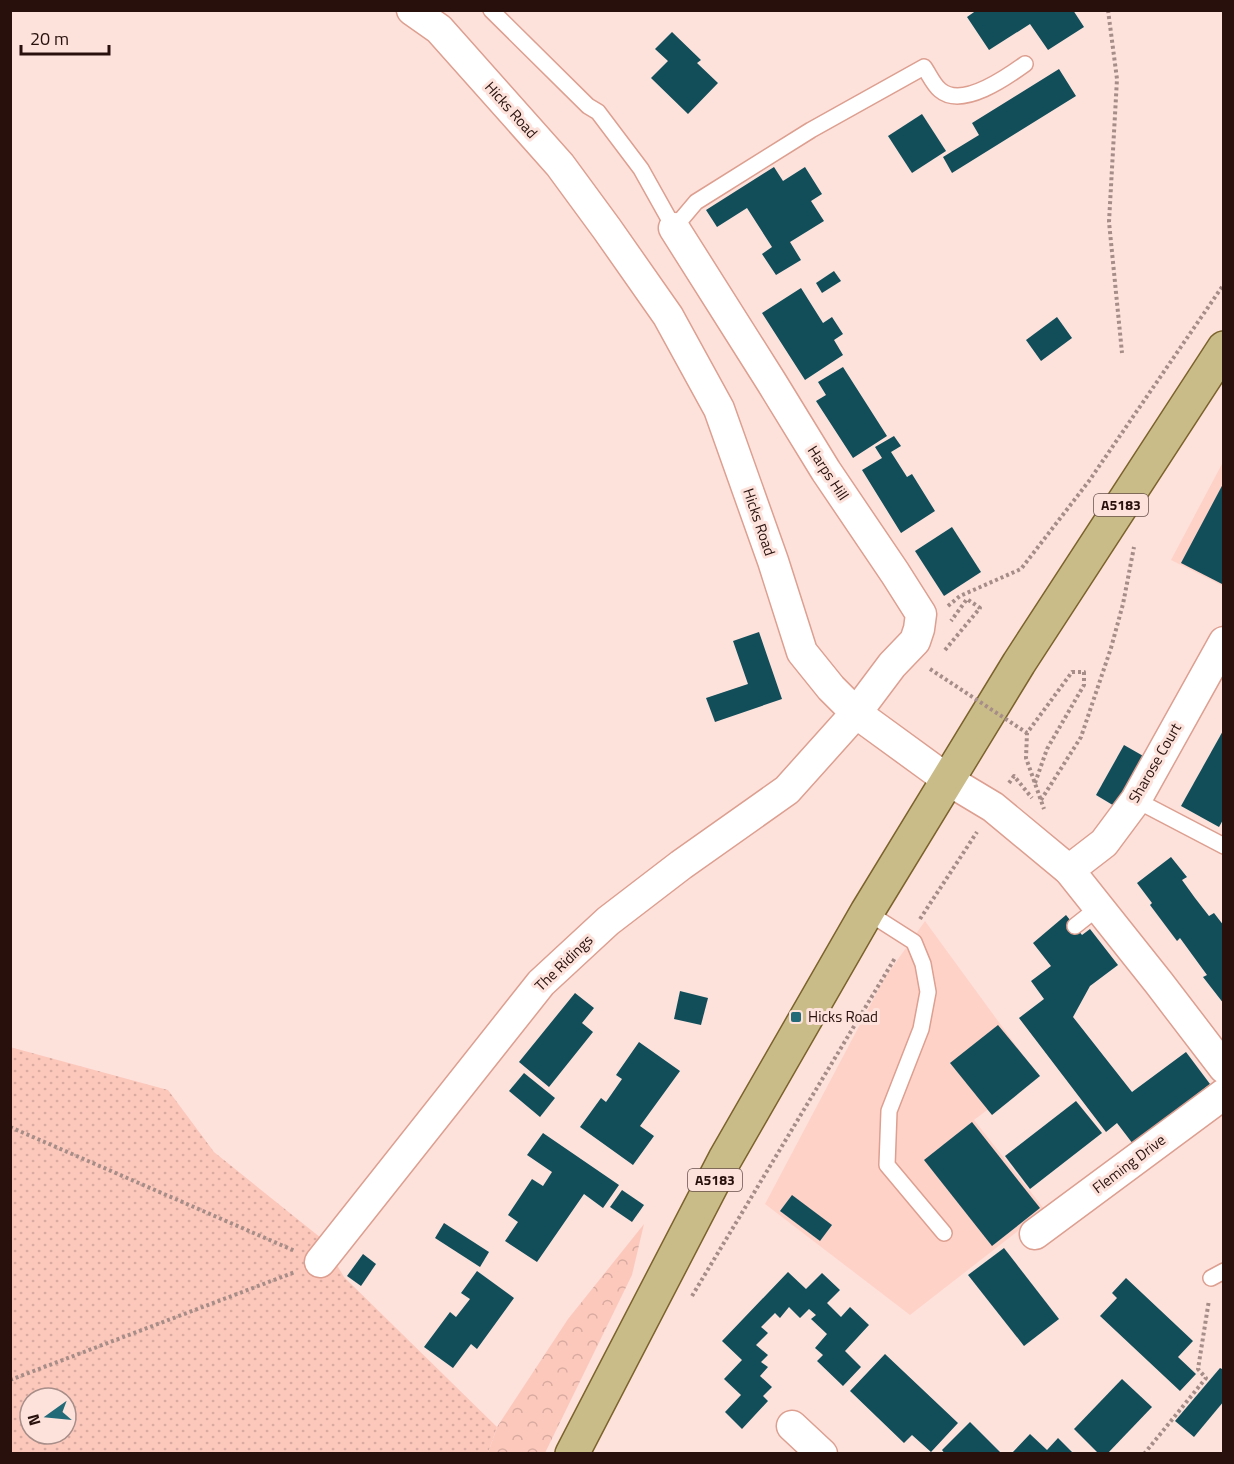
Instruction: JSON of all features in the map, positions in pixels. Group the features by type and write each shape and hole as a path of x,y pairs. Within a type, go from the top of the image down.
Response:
{"main road":[{"name":"A5183","path":"573,1454 726,1159 867,912 1019,663 1224,348"}],"street":[{"name":"Hicks Road","path":"412,10 439,30 560,165 668,316 719,409 773,561 802,652 831,688 856,713 948,780 993,807 1069,870 1224,1068"},
{"name":"Harps Hill","path":"674,228 825,471 921,614 919,629"},
{"path":"856,713 892,664 915,641 919,629"},
{"name":"Sharose Court","path":"1069,870 1104,843 1136,800 1224,642"},
{"name":"The Ridings","path":"320,1262 541,983 608,921 681,865 786,790 856,713"},
{"name":"Fleming Drive","path":"1035,1234 1224,1094"},
{"path":"792,1425 822,1454"}],"lane":[{"path":"491,10 588,106 598,112 640,169 674,228 696,202 811,130 924,67 939,90 950,96 972,93 996,85 1025,64"},
{"path":"1136,800 1224,846"},
{"path":"1075,926 1099,907"},
{"path":"867,912 914,942 923,964 928,992 921,1029 889,1111 887,1165 944,1233"}],"path":[{"path":"1108,10 1117,79 1109,222 1122,353"},
{"path":"919,629 960,596 1021,570 1089,480 1224,284"},
{"path":"1041,800 1081,737 1120,615 1134,543"},
{"path":"930,669 1027,733"},
{"path":"1072,672 1084,672 1084,685 1047,749 1035,783 1026,758 1027,733 1072,672"},
{"path":"689,1302 908,938 993,807"},
{"path":"10,1127 320,1262"},
{"path":"10,1380 320,1262"},
{"path":"1144,1454 1206,1378 1198,1369 1217,1274"}],"shaded area":[{"path":"1223,462 1223,586 1171,560"},
{"path":"925,921 1036,1073 974,1120 1045,1210 910,1315 765,1204 884,979"}],"green space":[{"path":"10,1047 168,1090 214,1152 321,1238 344,1277 497,1427 488,1453 11,1453"},
{"path":"644,1224 632,1275 545,1453 488,1453 497,1427 568,1319"}],"building":[{"path":"977,10 1073,10 1084,27 1048,50 1030,24 989,50 967,17"},
{"path":"672,32 701,60 697,63 718,83 688,114 651,78 668,61 655,49"},
{"path":"1059,69 1076,96 952,173 943,157 979,135 972,123"},
{"path":"922,114 946,151 912,173 888,136"},
{"path":"774,167 783,181 805,167 822,194 811,201 824,221 790,242 801,260 776,275 762,254 772,247 747,208 717,227 706,210"},
{"path":"834,271 841,281 822,293 816,283"},
{"path":"801,288 823,323 832,317 843,334 834,340 843,355 805,380 762,313"},
{"path":"1057,317 1072,338 1041,361 1026,340"},
{"path":"843,367 887,436 853,458 816,401 826,395 818,382"},
{"path":"894,436 901,446 891,452 907,477 912,474 935,511 901,533 862,470 882,458 875,447"},
{"path":"1224,482 1224,585 1181,563"},
{"path":"952,527 981,572 944,596 915,551"},
{"path":"759,632 782,699 715,722 706,698 748,684 733,641"},
{"path":"1224,729 1224,818 1219,827 1181,806"},
{"path":"1124,745 1145,757 1116,807 1096,795"},
{"path":"1171,857 1187,877 1182,880 1195,898 1209,916 1214,913 1224,926 1224,1004 1203,977 1207,975 1180,938 1177,941 1137,883"},
{"path":"1066,915 1082,935 1090,929 1118,965 1090,986 1073,1017 1132,1092 1186,1052 1210,1084 1133,1144 1117,1123 1106,1132 1019,1018 1044,999 1031,981 1051,966 1033,943"},
{"path":"680,991 708,998 701,1025 674,1019"},
{"path":"575,993 594,1008 582,1023 593,1032 549,1087 519,1062"},
{"path":"998,1025 1040,1076 992,1115 950,1063"},
{"path":"639,1042 680,1071 640,1126 654,1136 633,1165 580,1127 601,1098 606,1102 622,1079 616,1075"},
{"path":"524,1073 555,1098 540,1117 509,1091"},
{"path":"1076,1101 1102,1133 1030,1189 1005,1156"},
{"path":"972,1122 1040,1208 992,1246 924,1160"},
{"path":"543,1133 619,1185 603,1208 584,1194 537,1262 505,1241 518,1222 508,1215 532,1179 543,1186 552,1172 527,1155"},
{"path":"622,1190 644,1205 632,1222 610,1207"},
{"path":"792,1195 832,1225 820,1241 780,1211"},
{"path":"444,1223 489,1252 480,1267 435,1238"},
{"path":"1004,1248 1059,1319 1024,1346 968,1275"},
{"path":"363,1254 376,1264 361,1286 347,1276"},
{"path":"477,1271 514,1298 477,1349 471,1344 453,1368 424,1347 450,1312 456,1317 470,1299 461,1293"},
{"path":"788,1272 806,1289 822,1273 840,1290 827,1303 841,1317 850,1307 869,1325 845,1351 861,1367 843,1386 817,1361 823,1355 815,1348 827,1334 811,1319 816,1315 809,1309 800,1318 789,1307 780,1318 775,1313 761,1327 768,1333 756,1345 768,1355 761,1362 768,1367 760,1376 772,1387 763,1396 768,1401 742,1429 725,1412 741,1395 724,1379 742,1360 722,1341"},
{"path":"1126,1278 1193,1341 1178,1357 1196,1374 1180,1391 1100,1316 1117,1298 1112,1293"},
{"path":"885,1354 958,1423 931,1452 912,1435 904,1443 850,1391"},
{"path":"1220,1368 1224,1370 1224,1401 1194,1437 1175,1421"},
{"path":"1122,1379 1152,1407 1107,1454 1099,1454 1074,1429"},
{"path":"970,1422 1002,1454 945,1454 942,1450"},
{"path":"1030,1434 1047,1450 1058,1438 1074,1454 1011,1454"}],"place":[{"name":"Hicks Road","path":"796,1017"}]}
